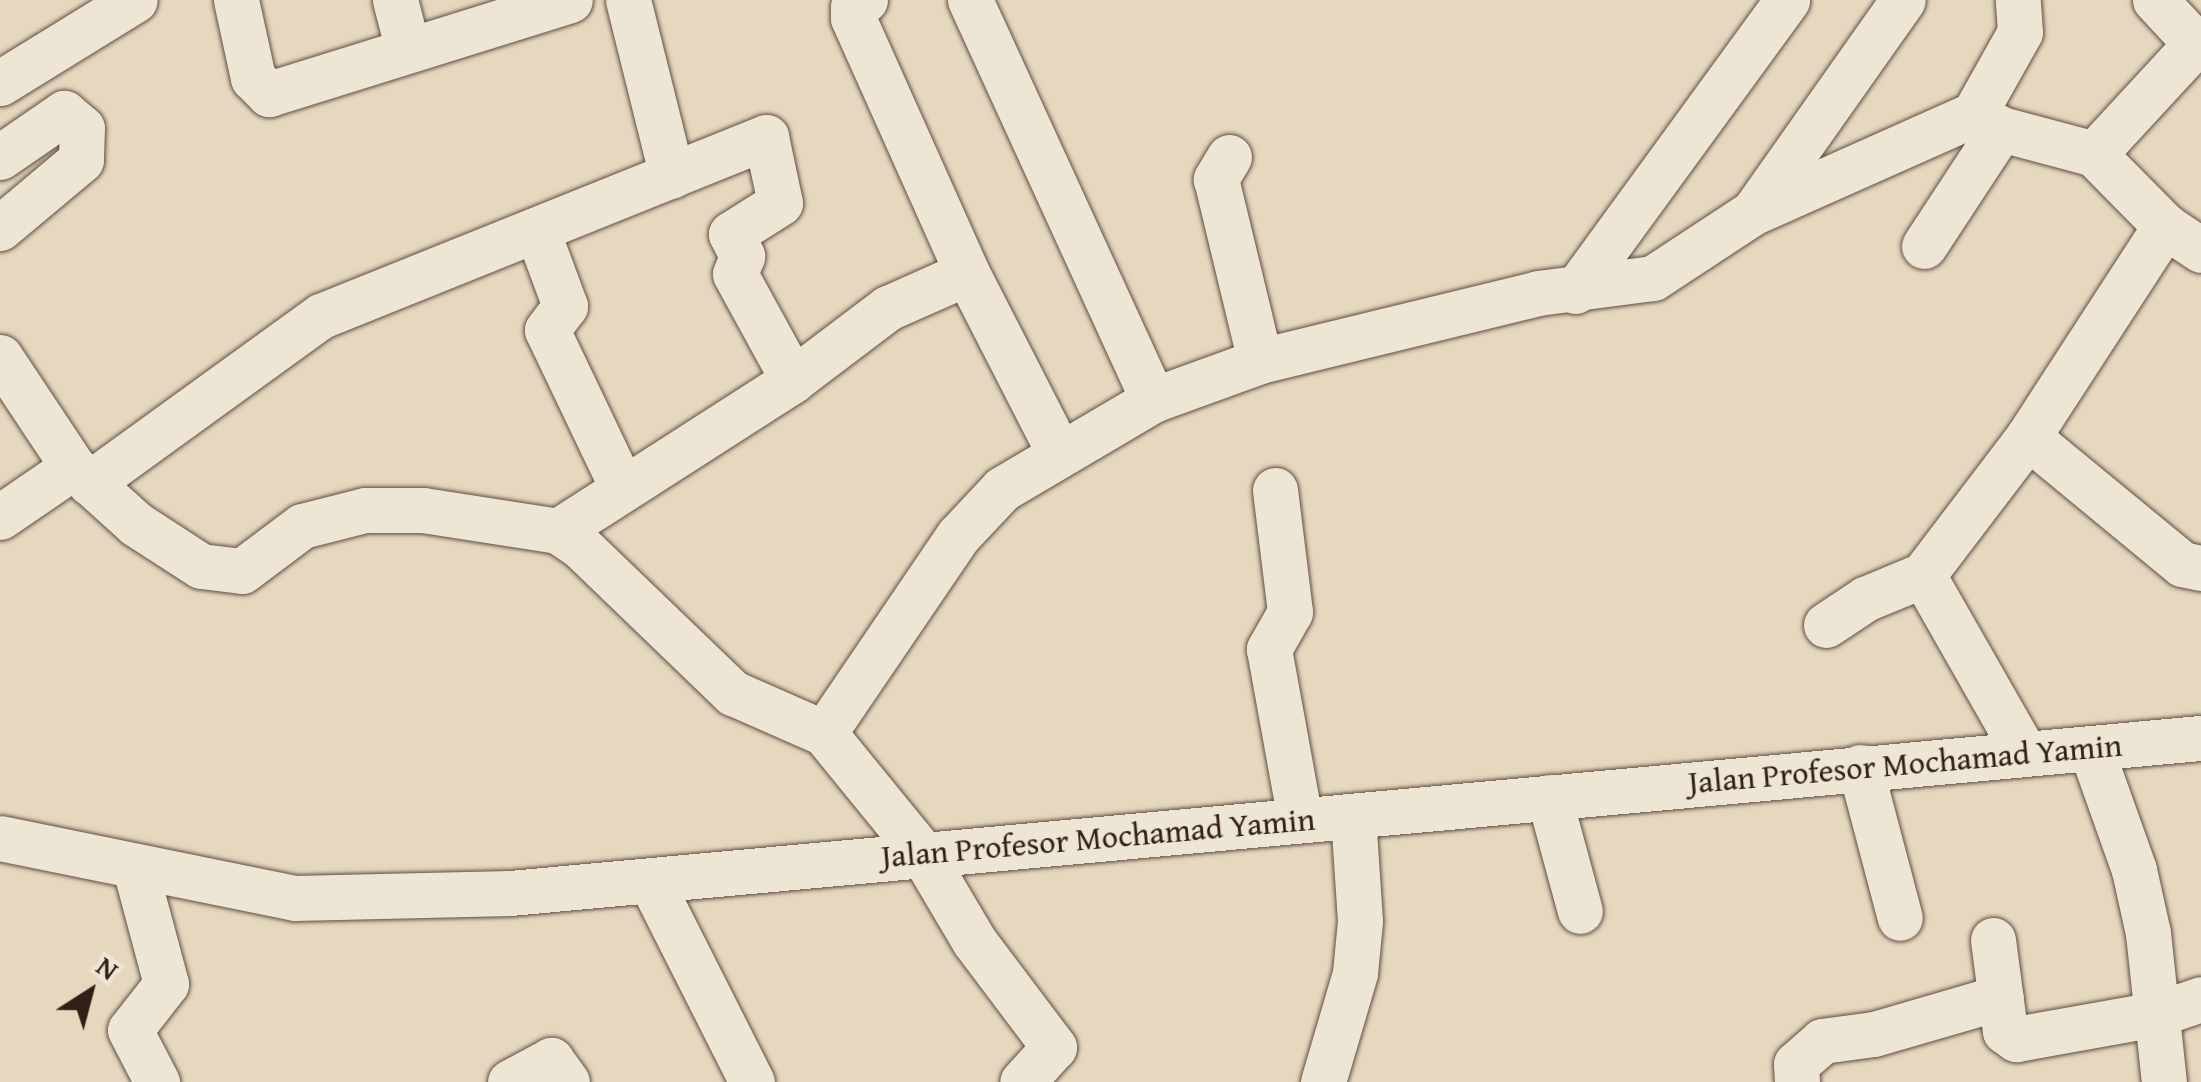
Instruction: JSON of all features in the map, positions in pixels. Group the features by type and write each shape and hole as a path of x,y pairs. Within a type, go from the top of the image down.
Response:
{"street":[{"path":"0,83 135,0"},
{"path":"236,0 253,78 269,94 407,46 570,0"},
{"path":"395,0 407,46"},
{"path":"628,0 672,176"},
{"path":"865,0 853,6 853,18 967,273 1059,453"},
{"path":"970,0 1153,400"},
{"path":"1574,291 1787,0"},
{"path":"1752,214 1903,0"},
{"path":"1924,246 1987,122 2020,32 2018,0"},
{"path":"2094,154 2198,41 2155,0"},
{"path":"0,158 64,113 82,128 81,160 0,228"},
{"path":"824,733 958,536 1002,489 1153,400 1260,361 1538,293 1653,278 1752,214 1987,122 2094,154 2189,237 1922,575 1865,599 1826,626"},
{"path":"0,518 82,475 286,335 374,293 538,233 769,140 780,203 731,234 742,256 735,274 793,380"},
{"path":"1229,156 1216,179 1260,361"},
{"path":"538,233 565,306 546,330 623,489"},
{"path":"558,531 793,380 888,308 967,273"},
{"path":"0,356 82,475 160,542 223,572 242,572 302,526 347,512 422,510 558,531 733,693 824,733 922,854 974,941 1054,1048 1022,1082"},
{"path":"2028,438 2182,564 2201,568"},
{"path":"1276,490 1290,612 1270,648 1300,819"},
{"path":"1922,575 2024,752"},
{"name":"Jalan Profesor Mochamad Yamin","path":"0,838 135,868 316,899 650,882 2201,738"},
{"path":"2091,749 2134,870 2164,1082"},
{"path":"1860,767 1900,918"},
{"path":"1548,797 1580,912"},
{"path":"1323,1082 1355,973 1360,921 1353,816"},
{"path":"135,868 166,984 130,1030 156,1082"},
{"path":"650,882 752,1082"},
{"path":"1992,940 2005,1031 2016,1038 2156,1014 2201,999"},
{"path":"1797,1082 1796,1064 1822,1041 1874,1034 2001,997"},
{"path":"510,1082 551,1060 567,1082"}]}
